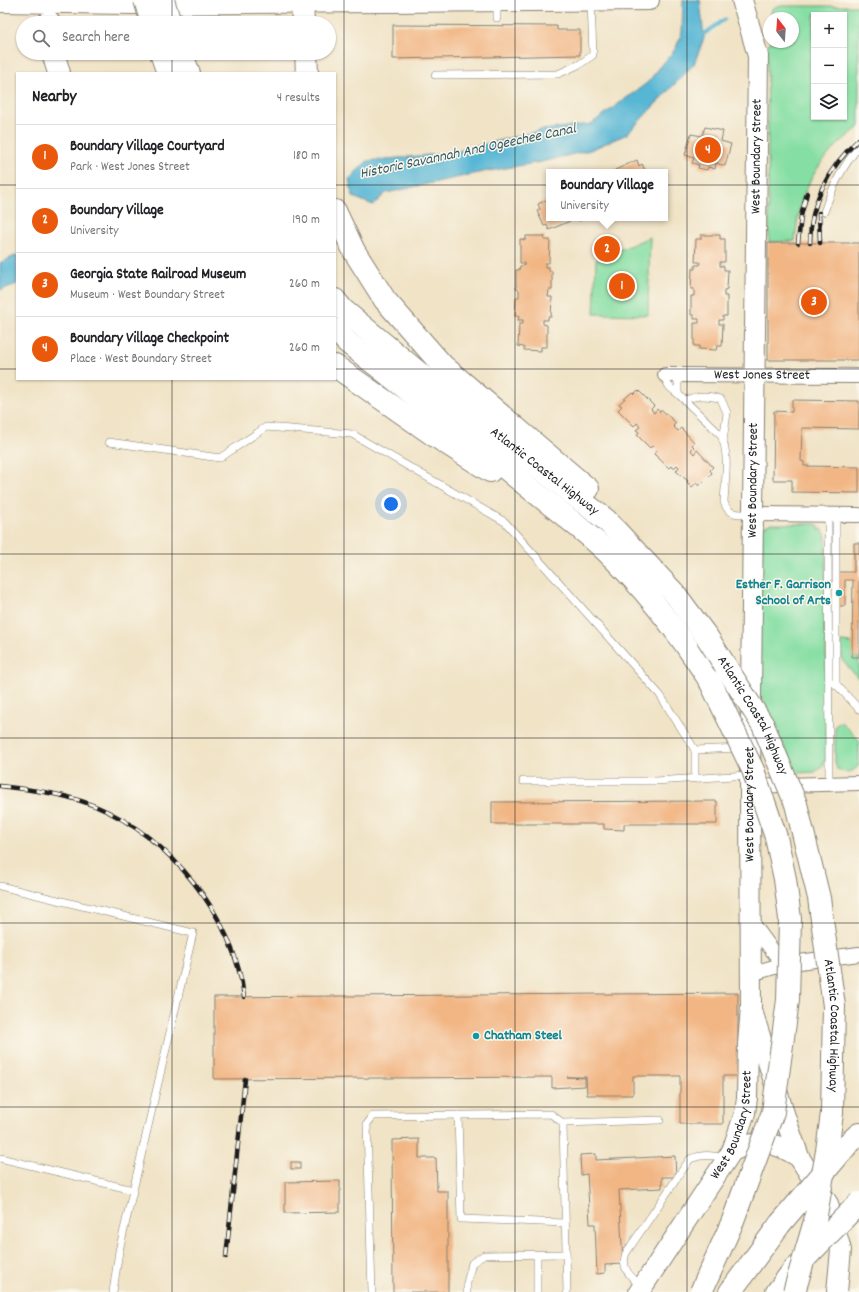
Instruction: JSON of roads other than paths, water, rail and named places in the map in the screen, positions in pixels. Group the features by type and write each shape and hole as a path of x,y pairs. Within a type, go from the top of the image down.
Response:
{"highway":[{"path":"145,0 150,16"},
{"path":"163,0 168,16"},
{"path":"55,60 59,72"},
{"path":"163,60 168,72"},
{"path":"184,60 189,72"},
{"path":"306,60 307,72"},
{"path":"336,212 354,251 385,300 443,366 600,499 643,559"},
{"name":"Atlantic Coastal Highway","path":"339,305 442,392 606,520 675,594 707,637 763,725 796,804 819,898 832,998 832,1113 828,1151 815,1221 794,1292"},
{"name":"Atlantic Coastal Highway","path":"336,331 347,342 430,406 603,548 635,581 692,652 710,681 753,770 776,837 785,879 790,919 788,1000 773,1112 732,1222 700,1292"},
{"path":"336,367 435,436 566,518"},
{"path":"730,1292 780,1224 854,1139"},
{"path":"777,1292 795,1268 859,1202"}],"main road":[{"path":"0,2 497,10 591,1 649,0"},
{"name":"West Boundary Street","path":"640,1290 729,1154 745,1113 747,1098 751,1007 750,780 758,56 742,0"},
{"path":"751,1007 799,1157 828,1204 841,1250 837,1292"},
{"path":"729,1154 747,1144 765,1142 781,1146 799,1157"}],"street":[{"name":"West Jones Street","path":"671,375 859,376"},
{"path":"753,514 859,515"},
{"path":"750,780 859,783"},
{"path":"750,919 784,964"},
{"path":"751,974 766,968 784,964 859,954"}],"lane":[{"path":"435,75 558,74 580,64 593,55 591,1"},
{"path":"824,212 833,185 843,168 859,147"},
{"path":"671,375 678,394"},
{"path":"671,375 666,382 670,388 685,400 721,435 726,458 725,508 732,513 753,514"},
{"path":"685,400 697,396 708,395 721,399 727,413 723,441"},
{"path":"109,442 220,458 266,427 352,434 505,522 660,695 695,750 695,777"},
{"path":"829,783 832,515"},
{"path":"832,515 836,685"},
{"path":"830,677 859,709"},
{"path":"695,750 751,747"},
{"path":"523,781 655,781 695,777 750,780"},
{"path":"0,886 193,933 119,1251 112,1292"},
{"path":"372,1292 367,1124 373,1116 552,1114 563,1123 660,1120"},
{"path":"458,1115 462,1220 565,1223"},
{"path":"563,1123 566,1292"},
{"path":"640,1290 626,1271 624,1260 626,1253 690,1159 698,1156 729,1154"},
{"path":"0,1158 133,1190"},
{"path":"467,1292 467,1283 472,1263 484,1255 566,1254"},
{"path":"537,1255 537,1292"}],"water":[{"name":"Historic Savannah And Ogeechee Canal","path":"683,0 700,0 704,38 694,64 627,134 590,150 541,162 483,172 386,193 373,205 353,197 349,179 367,161 450,153 542,130 591,124 647,83 676,48 682,32"},
{"path":"16,255 16,284 0,290 0,263"}],"waterway":[{"path":"704,34 725,19"}],"railway":[{"path":"810,243 813,213 823,186 839,161 859,139"},
{"path":"798,243 801,216 807,193"},
{"path":"819,213 820,243"},
{"path":"0,786 48,793 71,798 95,806 122,820 148,837 172,859 194,883 212,909 227,938 238,967 244,997"},
{"path":"226,1257 245,1079"}],"place":[{"name":"Boundary Village Checkpoint","path":"708,150"},
{"name":"Boundary Village","path":"607,249"},
{"name":"Boundary Village Courtyard","path":"622,286"},
{"name":"Georgia State Railroad Museum","path":"814,302"},
{"name":"Esther F. Garrison School of Arts","path":"839,593"},
{"name":"Chatham Steel","path":"476,1036"}]}
